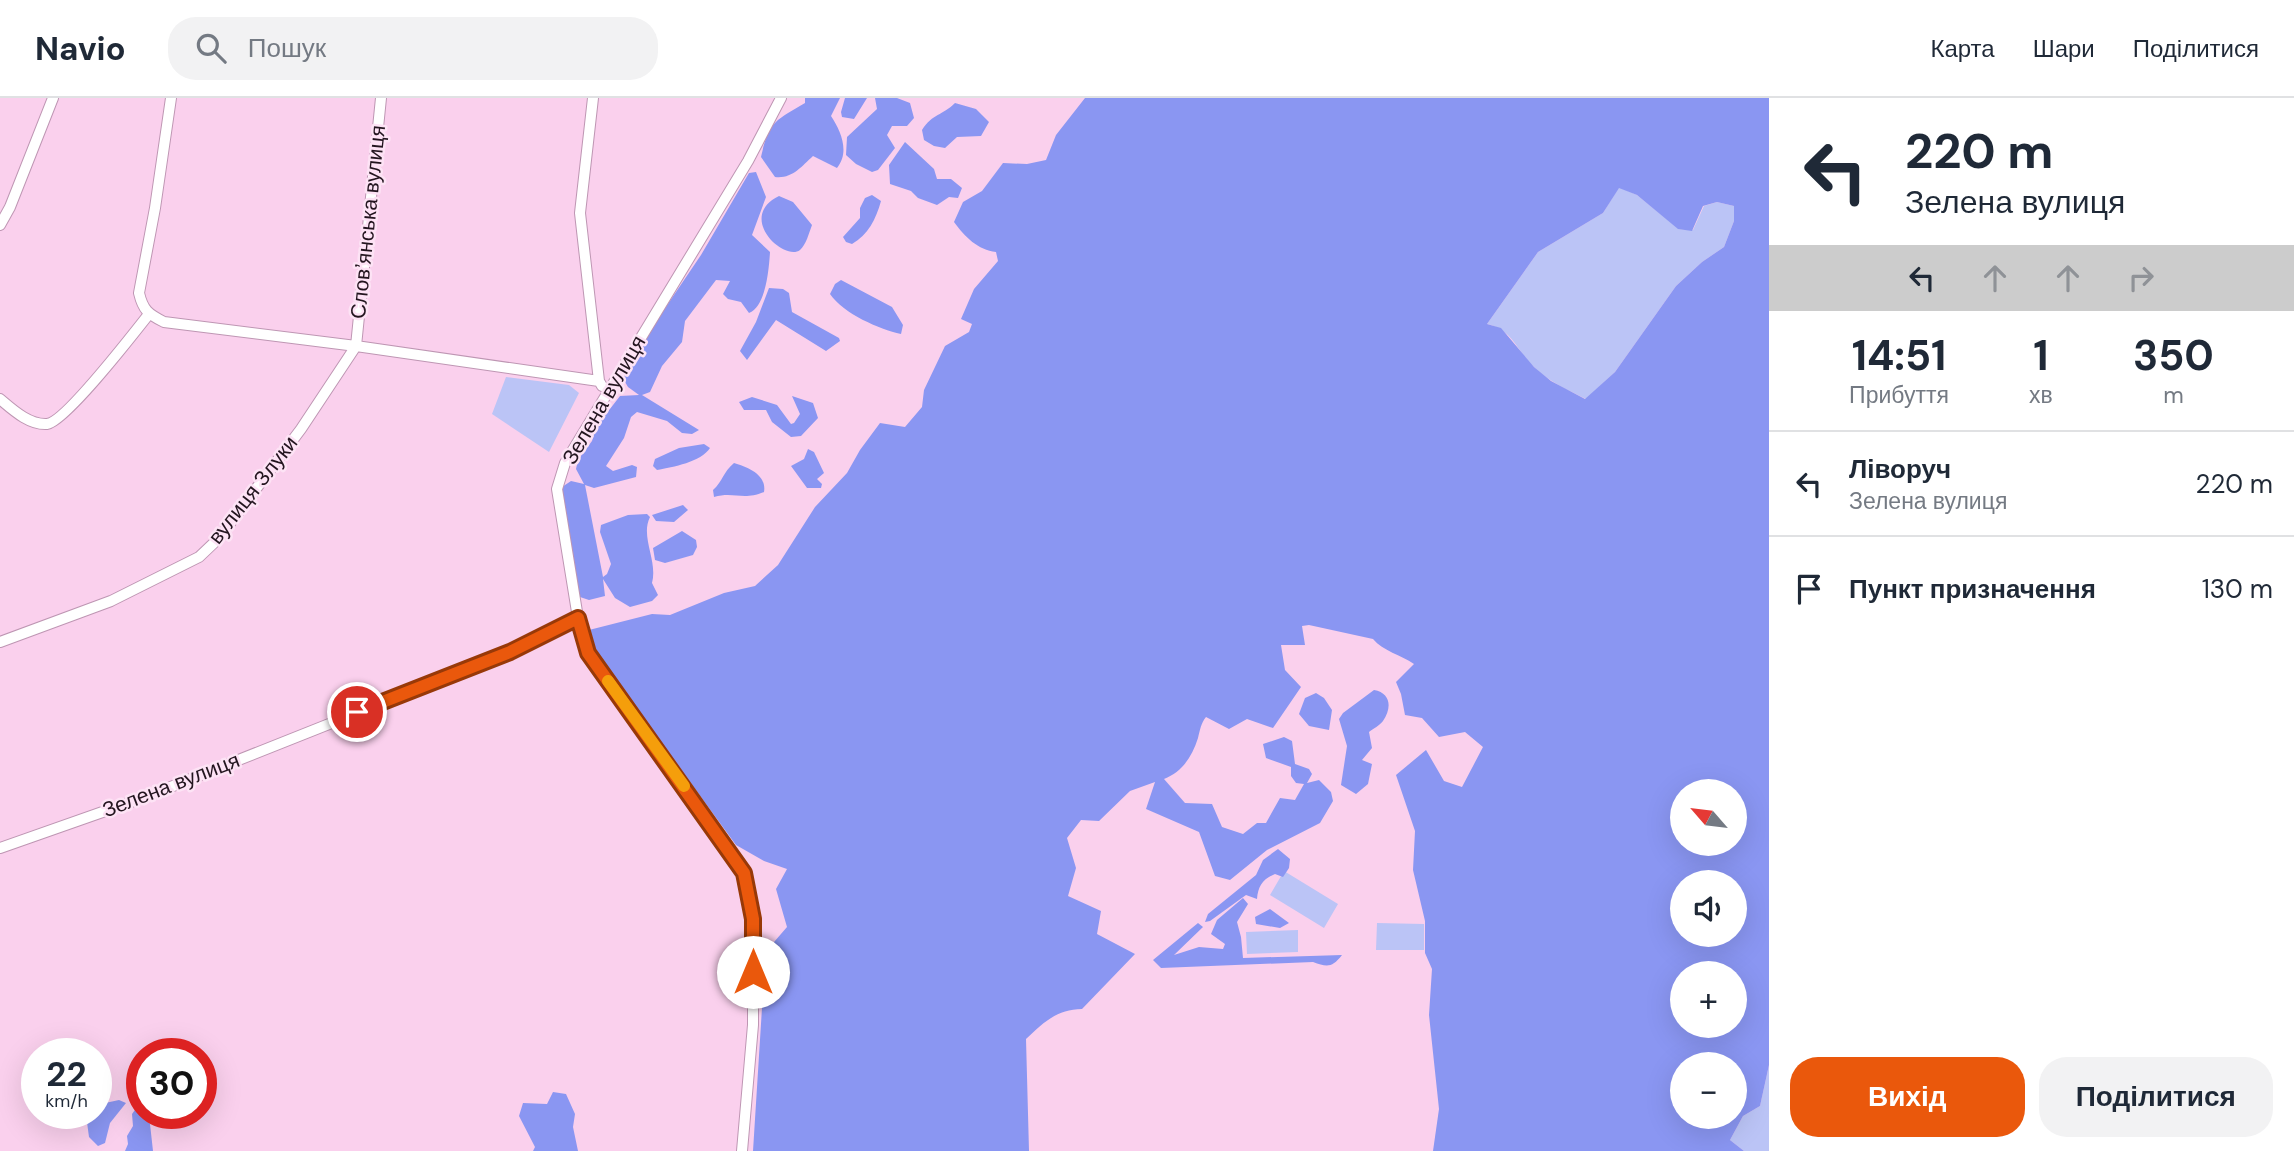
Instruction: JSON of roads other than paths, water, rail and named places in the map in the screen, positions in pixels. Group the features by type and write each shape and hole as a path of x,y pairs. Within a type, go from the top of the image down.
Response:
{"street":[{"path":"0,225 10,207 53,98"},
{"path":"170,98 155,208 139,293 142,307 149,314 164,322 598,381"},
{"name":"Словʼянська вулиця","path":"356,346 381,98"},
{"path":"593,98 580,213 598,381 606,394"},
{"name":"Зелена вулиця","path":"0,848 148,796 510,652 578,618 557,489 565,463 748,161 781,98"},
{"path":"0,399 26,419 38,424 50,424 73,404 149,314"},
{"name":"вулиця Злуки","path":"0,642 111,601 199,557 219,538 286,449 356,346"},
{"path":"578,618 588,653 744,873 753,919 754,1025 742,1151"}]}
